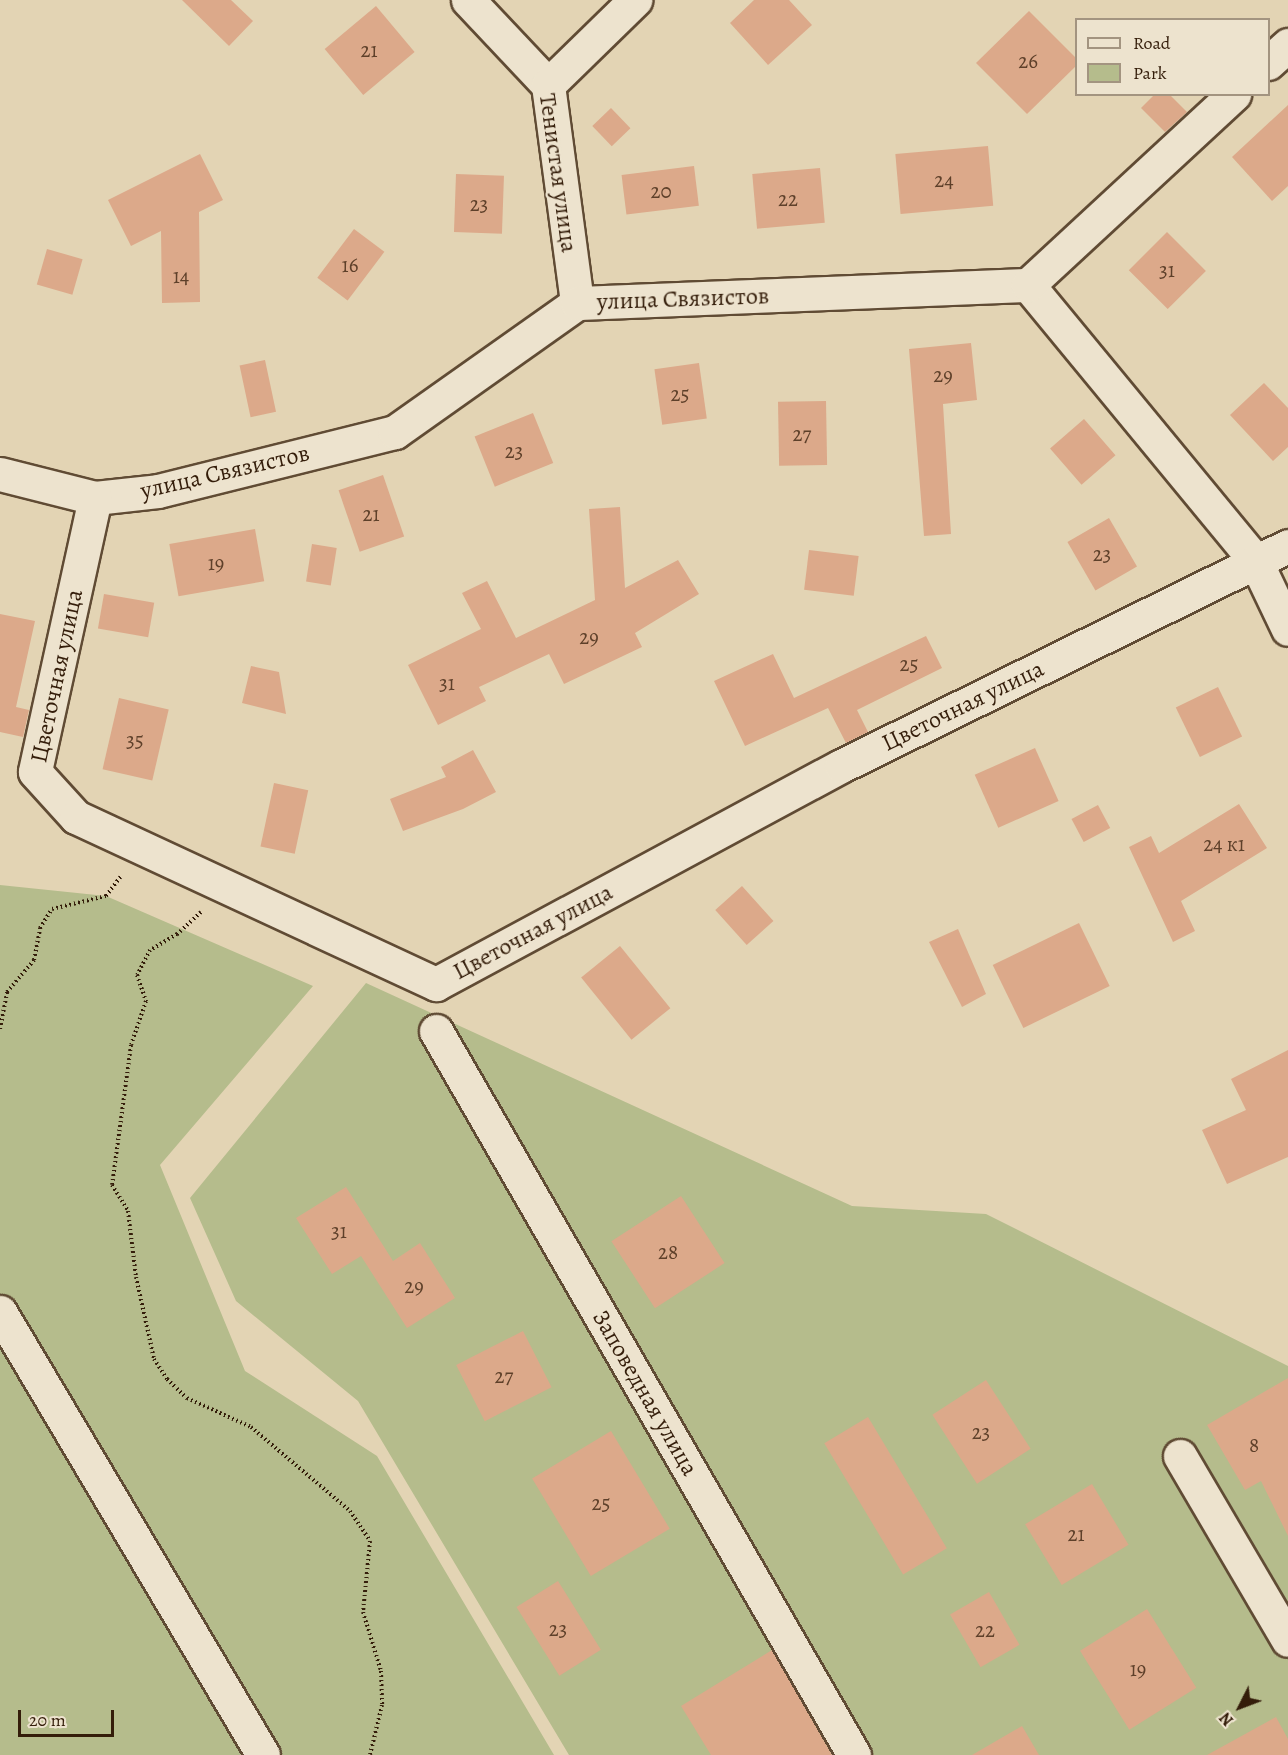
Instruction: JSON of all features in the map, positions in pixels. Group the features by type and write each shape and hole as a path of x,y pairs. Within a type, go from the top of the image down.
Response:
{"street":[{"name":"Тенистая улица","path":"468,0 548,85 577,303"},
{"path":"548,85 635,0"},
{"path":"1270,62 1288,45"},
{"path":"1232,96 1028,285 1256,562 1288,630"},
{"name":"улица Связистов","path":"0,474 95,498 158,491 395,432 577,303 1028,285"},
{"name":"Цветочная улица","path":"95,498 35,772 76,817 436,984 841,766 1288,546"},
{"name":"Заповедная улица","path":"436,1031 854,1755"},
{"path":"0,1312 263,1755"},
{"path":"1180,1456 1288,1640"}],"path":[{"path":"0,1029 7,992 34,960 40,928 52,909 106,896 121,879 135,844"},
{"path":"219,882 207,907 177,934 150,950 137,975 146,1001 131,1046 112,1185 128,1211 136,1277 154,1359 167,1379 187,1398 251,1427 350,1511 370,1541 363,1612 381,1671 382,1705 370,1755"}],"green space":[{"path":"0,885 106,896 313,986 160,1165 245,1371 377,1456 554,1755 0,1755"},
{"path":"366,983 852,1206 986,1214 1288,1366 1288,1755 569,1755 358,1401 236,1301 190,1198"}],"building":[{"path":"182,0 231,0 253,21 229,46"},
{"path":"754,0 789,0 812,25 768,65 730,23"},
{"path":"376,6 415,52 363,95 325,49"},
{"path":"1029,11 1075,57 1075,67 1027,114 976,63"},
{"path":"1153,96 1171,96 1187,112 1165,132 1141,108"},
{"path":"1288,105 1288,186 1272,201 1232,157"},
{"path":"611,108 630,128 612,146 592,126"},
{"path":"988,146 993,206 901,214 895,154"},
{"path":"200,154 223,200 199,212 200,302 162,303 161,231 131,246 108,200"},
{"path":"694,166 699,206 626,215 622,175"},
{"path":"820,168 825,223 757,229 752,174"},
{"path":"456,174 504,176 502,234 454,232"},
{"path":"354,229 384,252 348,301 317,278"},
{"path":"1167,232 1206,271 1168,309 1129,270"},
{"path":"47,249 83,259 72,295 37,285"},
{"path":"971,343 977,400 943,404 951,534 924,536 909,349"},
{"path":"265,360 276,412 251,417 240,365"},
{"path":"699,363 707,418 662,425 654,369"},
{"path":"1264,383 1288,408 1288,447 1273,461 1230,415"},
{"path":"826,401 827,465 779,466 778,402"},
{"path":"533,413 553,463 495,487 475,437"},
{"path":"1084,419 1115,455 1082,485 1050,449"},
{"path":"383,475 404,536 360,552 339,490"},
{"path":"620,507 625,588 678,560 699,594 635,633 642,647 564,684 549,654 479,687 486,701 438,725 408,665 481,629 462,593 487,581 516,638 595,600 589,509"},
{"path":"1109,518 1137,566 1095,590 1067,542"},
{"path":"255,529 264,581 179,596 169,544"},
{"path":"312,544 337,548 331,585 306,582"},
{"path":"809,550 859,556 854,596 804,590"},
{"path":"104,594 154,603 148,637 98,628"},
{"path":"0,614 35,621 16,707 29,710 23,737 0,732"},
{"path":"926,636 942,668 857,710 868,732 846,743 828,708 745,746 714,681 773,654 794,698"},
{"path":"251,666 279,672 286,714 242,703"},
{"path":"1218,687 1242,736 1200,757 1176,708"},
{"path":"119,698 169,709 152,781 103,769"},
{"path":"1035,748 1059,801 998,828 975,775"},
{"path":"473,750 496,792 463,809 403,831 390,799 446,777 441,767"},
{"path":"274,783 308,790 295,854 260,847"},
{"path":"1239,804 1267,848 1181,901 1195,931 1173,942 1129,847 1151,836 1159,853"},
{"path":"1098,805 1110,828 1084,842 1072,819"},
{"path":"742,886 773,921 747,945 715,910"},
{"path":"1079,923 1110,986 1023,1028 993,965"},
{"path":"958,929 986,994 962,1007 929,942"},
{"path":"620,946 670,1008 631,1040 581,977"},
{"path":"1288,1050 1288,1157 1227,1184 1202,1130 1246,1110 1231,1079"},
{"path":"346,1187 393,1261 420,1243 455,1298 407,1328 361,1256 332,1274 296,1218"},
{"path":"681,1196 725,1263 655,1308 611,1241"},
{"path":"523,1331 552,1387 485,1421 456,1365"},
{"path":"1288,1378 1288,1536 1261,1481 1245,1490 1207,1425"},
{"path":"986,1380 1031,1449 977,1484 932,1415"},
{"path":"868,1417 947,1548 903,1574 824,1443"},
{"path":"611,1431 670,1529 591,1576 532,1478"},
{"path":"1092,1484 1129,1545 1062,1585 1025,1524"},
{"path":"558,1581 601,1650 559,1676 516,1607"},
{"path":"989,1592 1020,1645 981,1667 950,1614"},
{"path":"1147,1609 1196,1688 1129,1730 1080,1651"},
{"path":"772,1650 832,1755 711,1755 681,1706"},
{"path":"1276,1717 1288,1739 1288,1755 1207,1755"},
{"path":"1022,1726 1039,1755 972,1755"}]}
